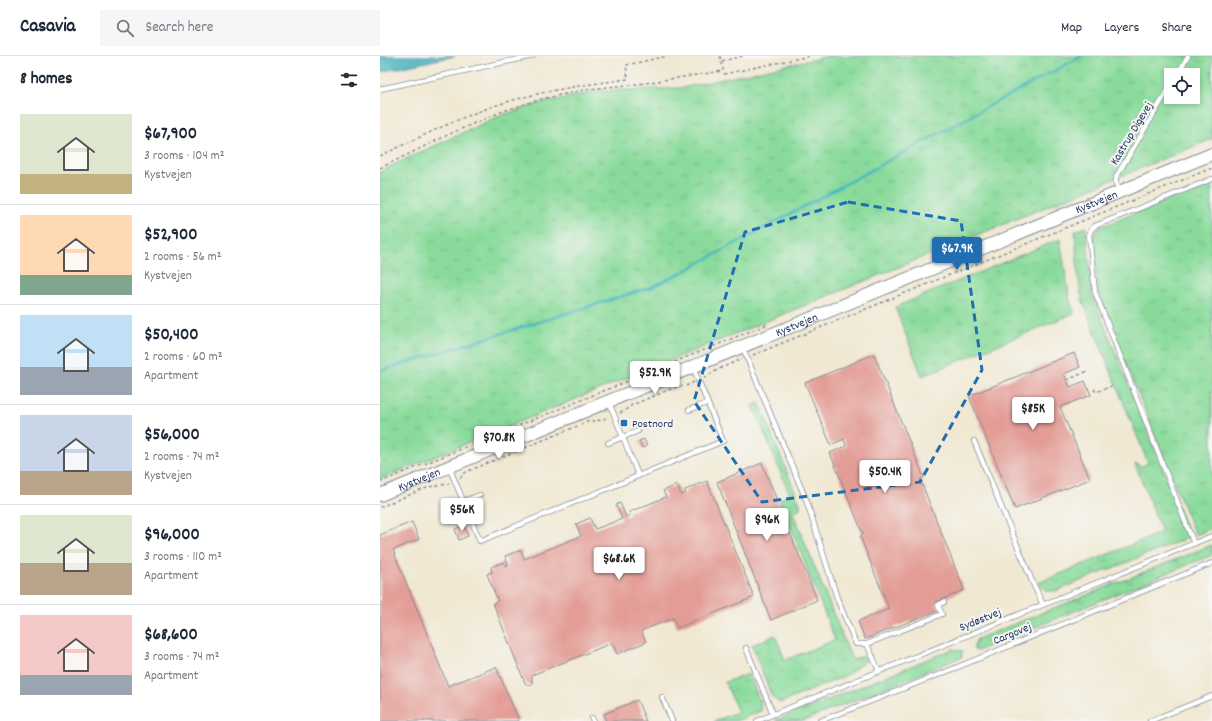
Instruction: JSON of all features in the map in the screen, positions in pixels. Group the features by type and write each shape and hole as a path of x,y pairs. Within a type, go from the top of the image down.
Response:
{"street":[{"name":"Kystvejen","path":"380,495 449,468 692,367 745,351 1212,154"}],"lane":[{"path":"380,89 533,56"},
{"path":"1181,68 1188,56"},
{"name":"Kastrup Digevej","path":"1120,192 1116,183 1116,177 1164,97"},
{"path":"1194,544 1094,292 1089,235 1091,230 1096,226 1212,179"},
{"path":"745,351 807,502 837,598 856,644 867,644 942,614 938,605 944,602"},
{"path":"449,468 480,541 723,441 692,367"},
{"path":"608,401 638,475"},
{"path":"690,410 707,403"},
{"path":"608,443 638,431"},
{"path":"974,441 1043,605"},
{"path":"463,501 480,495"},
{"name":"Sydøstvej","path":"756,721 1212,536"},
{"name":"Cargovej","path":"820,721 1212,563"},
{"path":"867,644 879,671"},
{"path":"746,648 773,714"},
{"path":"1150,721 1212,696"},
{"path":"662,697 672,721"}],"path":[{"path":"380,156 459,120 517,99 563,89 628,79 626,65 668,56"},
{"path":"720,56 723,71"},
{"path":"721,61 743,56"},
{"path":"380,168 503,110 542,99 588,89 638,84 723,71 724,74 810,56"},
{"path":"380,507 429,487 442,486 461,477 466,472 587,422 614,416 632,405 676,387 686,386 721,368 745,351 1212,168"},
{"path":"1067,380 1088,371"},
{"path":"1094,389 1096,392 1112,386"}],"highlighted area":[{"path":"848,202 961,221 982,370 920,482 762,502 694,401 745,232"}],"green space":[{"path":"829,56 1212,56 1212,139 380,479 380,172 501,115 542,103 597,91 682,88"},
{"path":"1212,182 1212,528 1196,535 1101,301 1098,291 1093,237 1096,231 1101,227"},
{"path":"1086,227 1092,294 1189,534 1188,538 1055,591 1046,591 1038,583 1162,532 1135,464 1138,464 1140,467 1148,463 1082,300 1078,276 1075,231"},
{"path":"1060,239 1070,301 1075,313 922,376 895,307"},
{"path":"759,403 800,504 800,508 793,513 852,660 869,654 871,657 845,676 780,703 772,697 752,645 775,635 785,660 835,640 780,499 790,495 753,406"},
{"path":"1212,545 1212,555 977,651 974,650 977,639"},
{"path":"953,649 962,651 962,657 803,721 775,721"},
{"path":"749,674 760,703 761,711 736,721 714,721 738,712 725,682"}],"water":[{"path":"380,56 455,56 380,72"}],"building":[{"path":"1074,353 1080,367 1064,374 1070,387 1085,381 1091,395 1060,407 1090,479 1015,509 969,396"},
{"path":"874,354 924,478 920,479 964,590 936,602 939,610 865,639 858,621 889,609 860,536 863,534 830,453 846,446 844,439 831,445 805,383"},
{"path":"644,439 647,446 642,448 639,441"},
{"path":"762,463 817,600 771,620 717,482"},
{"path":"707,481 754,597 677,628 673,618 641,631 646,642 617,654 612,643 532,675 532,684 528,685 525,683 493,603 498,601 487,574 492,572 491,567 504,562 506,566 508,565 505,556 521,550 524,559 581,536 576,524 590,518 595,529 622,519 616,505 620,503 626,517 630,515 629,512 666,497 663,491 677,485 681,495 686,493 685,490"},
{"path":"412,522 419,539 393,550 448,686 496,667 519,721 380,721 380,535"},
{"path":"464,525 468,536 459,540 455,529"},
{"path":"637,700 646,721 606,721 604,714"}],"waterway":[{"path":"380,371 649,288 681,273 1082,56"}],"place":[{"name":"Postnord","path":"624,423"}]}
